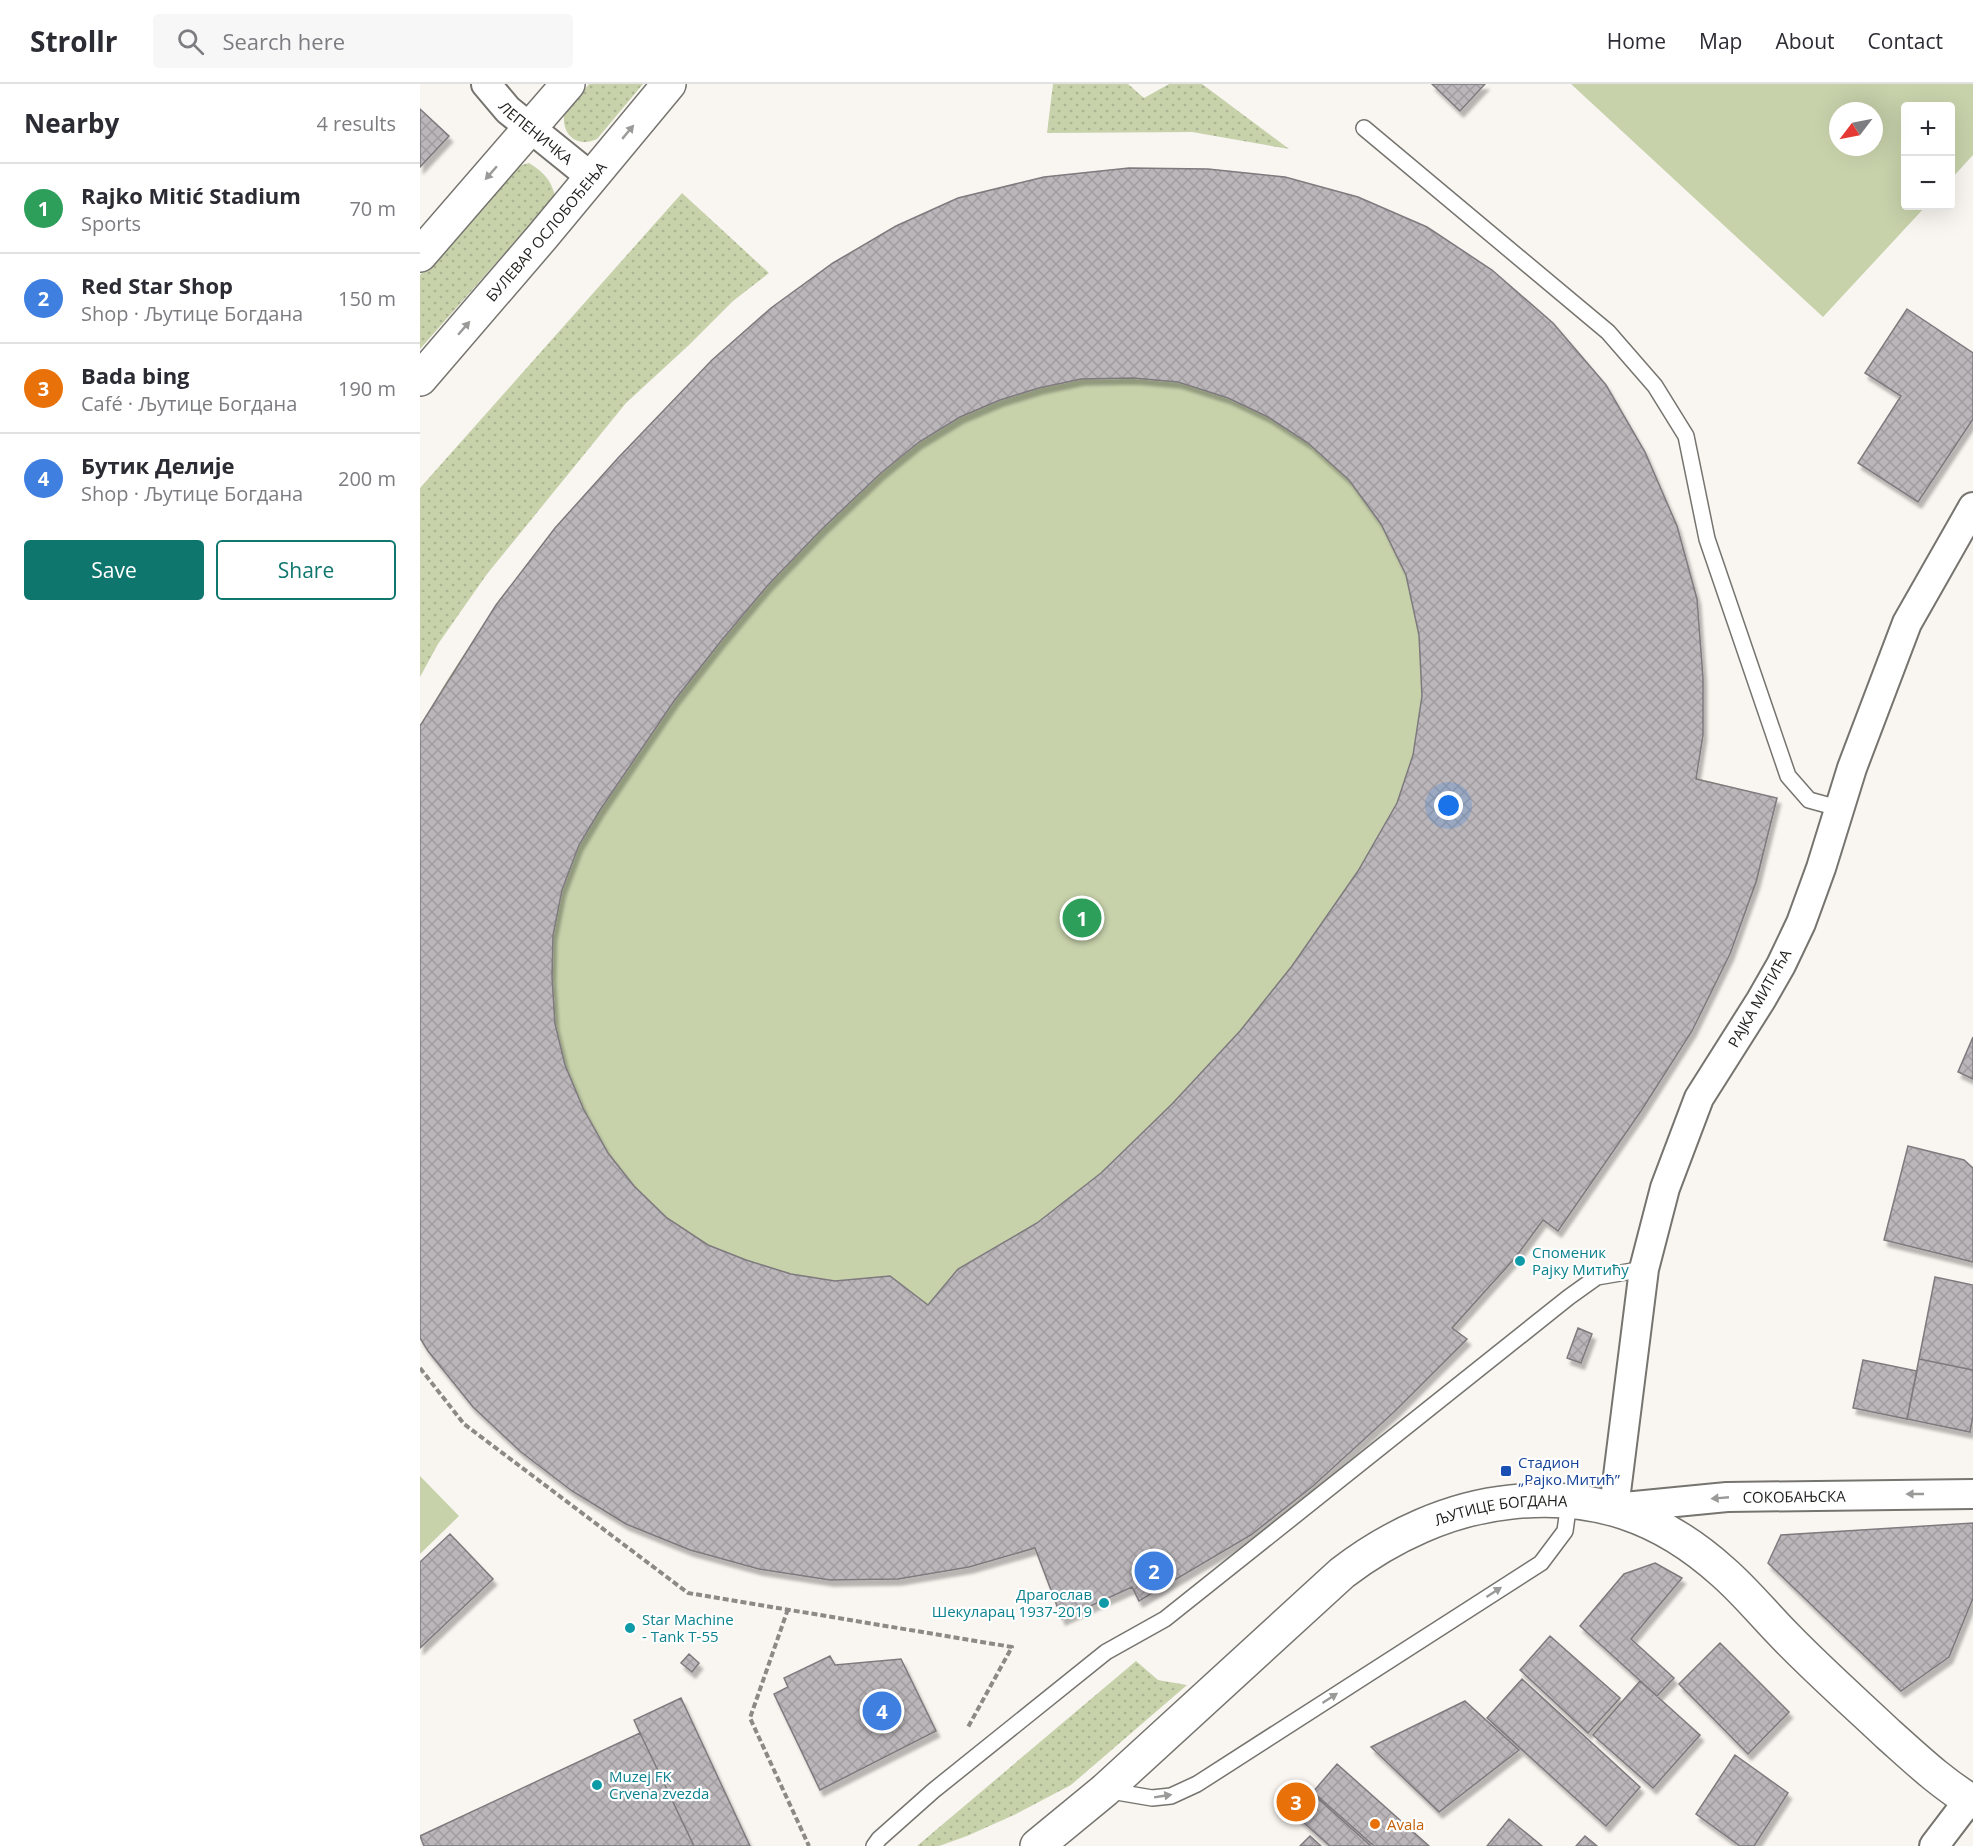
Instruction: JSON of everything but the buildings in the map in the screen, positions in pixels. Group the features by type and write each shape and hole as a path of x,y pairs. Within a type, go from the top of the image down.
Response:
{"street":[{"name":"ЛЕПЕНИЧКА","path":"486,84 508,110 591,177"},
{"path":"420,255 568,84"},
{"name":"БУЛЕВАР ОСЛОБОЂЕЊА","path":"420,379 669,84"},
{"name":"РАЈКА МИТИЋА","path":"1614,1508 1644,1269 1665,1188 1699,1098 1761,1000 1801,923 1838,808 1907,623 1973,507"},
{"name":"СОКОБАЊСКА","path":"1614,1508 1738,1497 1973,1494"},
{"name":"ЉУТИЦЕ БОГДАНА","path":"1037,1846 1105,1790 1361,1558 1414,1529 1473,1509 1498,1503 1532,1500 1566,1500 1614,1508 1649,1521 1680,1538 1724,1573 1811,1662 1871,1718 1922,1764 1971,1801"},
{"path":"1934,1846 1971,1801"}],"lane":[{"path":"1364,128 1608,332 1655,386 1686,436 1707,539 1788,776 1809,800 1838,808"},
{"path":"874,1846 933,1791 1106,1652 1165,1619 1569,1297 1597,1277 1644,1269"},
{"path":"1105,1790 1152,1798 1172,1796 1197,1784 1540,1563 1565,1531 1569,1502"}],"path":[{"path":"420,1368 464,1424 688,1593 1012,1647 967,1729"},
{"path":"788,1609 750,1718 809,1846"}],"green space":[{"path":"589,84 643,84 597,139 584,142 578,141 569,134 564,115"},
{"path":"1053,84 1128,84 1144,98 1169,84 1202,84 1289,149 1192,132 1047,133"},
{"path":"1571,84 1973,84 1973,155 1955,175 1955,102 1901,102 1901,210 1922,210 1823,317"},
{"path":"529,163 546,176 555,196 420,349 420,275 515,167"},
{"path":"1129,168 1427,227 1492,270 1553,323 1606,385 1645,452 1677,526 1697,599 1703,678 1703,735 1696,778 1777,798 1757,882 1730,954 1641,1111 1558,1231 1543,1221 1515,1258 1453,1328 1467,1339 1394,1412 1313,1486 1251,1535 1139,1601 1132,1587 1062,1619 1035,1548 969,1567 898,1579 830,1580 626,1524 572,1491 521,1452 473,1407 428,1351 420,1338 420,726 496,605 555,528 712,360 833,263 896,226 958,198 1044,177"},
{"path":"682,193 769,273 733,301 626,403 487,574 438,644 420,677 420,488"},
{"path":"420,1476 459,1516 420,1554"},
{"path":"1136,1661 1158,1680 1187,1685 1071,1785 1014,1815 967,1836 939,1846 917,1846"}],"place":[{"name":"Rajko Mitić Stadium","path":"1082,918"},
{"name":"Споменик Рајку Митићу","path":"1520,1261"},
{"name":"Стадион „Рајко Митић”","path":"1506,1471"},
{"name":"Red Star Shop","path":"1154,1571"},
{"name":"Драгослав Шекуларац 1937-2019","path":"1104,1603"},
{"name":"Star Machine - Tank T-55","path":"630,1628"},
{"name":"Бутик Делије","path":"882,1711"},
{"name":"Muzej FK Crvena zvezda","path":"597,1785"},
{"name":"Bada bing","path":"1296,1802"},
{"name":"Avala","path":"1375,1824"}]}
